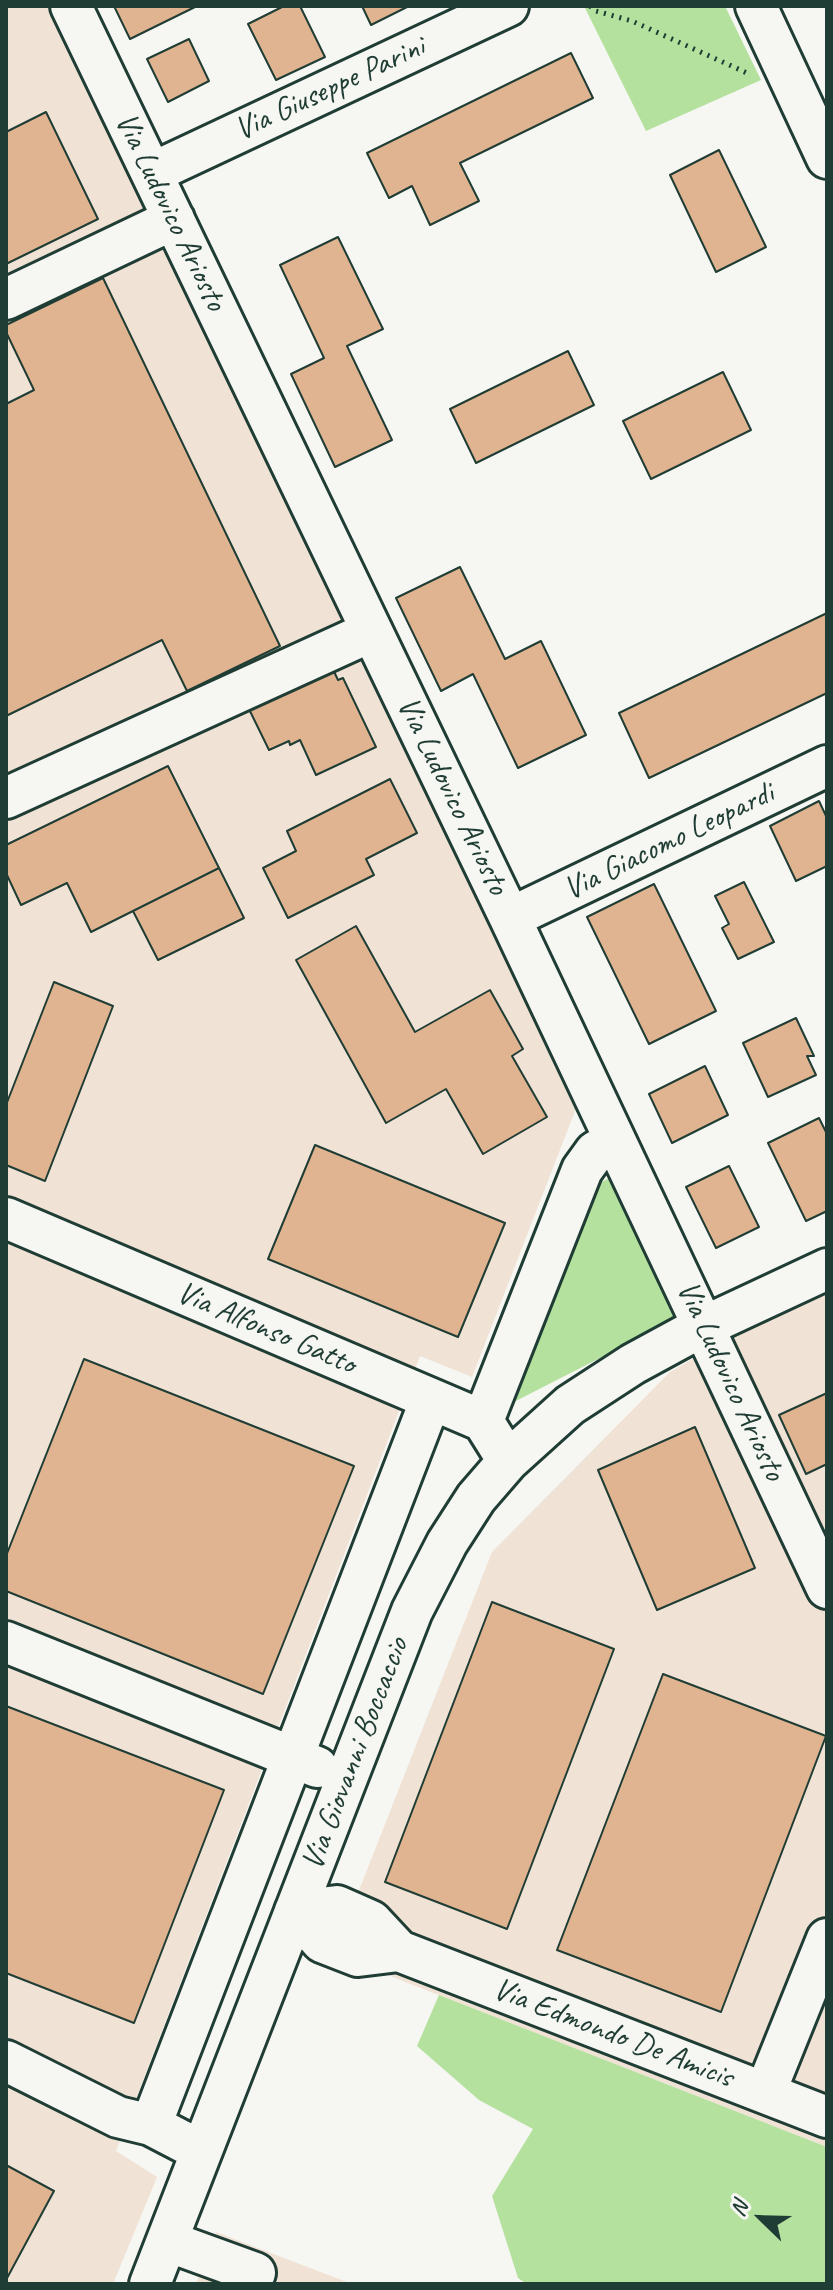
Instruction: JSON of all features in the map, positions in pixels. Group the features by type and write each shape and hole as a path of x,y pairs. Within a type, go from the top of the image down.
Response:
{"street":[{"name":"Via Ludovico Ariosto","path":"71,6 510,918 827,1588"},
{"name":"Via Giuseppe Parini","path":"152,173 508,6"},
{"path":"756,6 827,158"},
{"path":"6,299 174,219"},
{"path":"6,798 372,631"},
{"name":"Via Giacomo Leopardi","path":"510,918 827,766"},
{"path":"508,1461 483,1421 582,1170 595,1152 615,1140"},
{"name":"Via Alfonso Gatto","path":"6,1218 483,1421"},
{"name":"Via Giovanni Boccaccio","path":"150,2284 412,1611 447,1543 476,1498 508,1461 570,1405 633,1364 702,1327 827,1269"},
{"path":"151,2125 431,1399"},
{"path":"6,1642 347,1778"},
{"name":"Via Edmondo De Amicis","path":"295,1911 337,1906 371,1921 399,1951 827,2117"},
{"path":"765,2093 827,1939"},
{"path":"6,2061 118,2117 151,2125 201,2151"},
{"path":"167,2241 255,2273"}],"path":[{"path":"590,6 596,11 632,21 761,80 786,72"}],"shaded area":[{"path":"6,6 56,6 582,1093 472,1377 420,1356 116,2151 157,2177 113,2284 6,2284"},
{"path":"827,1288 827,2147 334,1954 492,1552 670,1372 763,1319"},
{"path":"216,2232 352,2284 196,2284"}],"green space":[{"path":"584,6 725,6 761,80 646,131"},
{"path":"616,1175 682,1316 508,1405 595,1185"},
{"path":"439,1995 827,2147 827,2284 527,2284 518,2278 492,2196 533,2129 479,2100 417,2046"}],"building":[{"path":"114,6 197,6 130,39"},
{"path":"284,6 300,6 325,57 276,80 248,24"},
{"path":"362,6 409,6 371,25"},
{"path":"189,39 209,81 168,102 147,59"},
{"path":"571,53 593,98 460,163 479,201 430,225 412,186 389,198 367,153"},
{"path":"46,112 98,219 6,264 6,132"},
{"path":"719,150 766,247 716,272 670,175"},
{"path":"338,237 383,329 347,346 392,440 335,467 291,374 324,358 280,265"},
{"path":"103,278 280,646 187,691 162,640 6,716 6,404 34,390 6,332 6,325"},
{"path":"568,351 594,405 476,463 450,409"},
{"path":"723,372 751,430 651,479 623,421"},
{"path":"460,567 505,659 541,641 586,735 518,768 473,674 441,691 396,598"},
{"path":"827,613 827,693 649,778 619,713"},
{"path":"330,663 338,680 343,678 376,747 316,775 300,740 290,745 289,741 269,750 246,703"},
{"path":"168,766 219,868 91,932 67,883 21,905 6,873 6,845"},
{"path":"390,779 417,833 366,859 374,875 288,918 263,868 296,851 287,831"},
{"path":"819,801 827,818 827,866 796,881 770,826"},
{"path":"219,868 244,918 158,960 133,911"},
{"path":"744,882 774,942 738,959 722,928 729,924 715,896"},
{"path":"654,884 716,1011 649,1044 587,917"},
{"path":"356,926 415,1032 490,990 523,1049 512,1056 547,1117 483,1154 446,1089 386,1123 296,960"},
{"path":"54,982 113,1006 45,1181 6,1165 6,1105"},
{"path":"796,1018 814,1056 807,1056 816,1075 768,1097 743,1043"},
{"path":"705,1066 728,1115 672,1143 649,1094"},
{"path":"819,1118 827,1134 827,1211 806,1221 768,1143"},
{"path":"315,1145 505,1223 458,1337 268,1259"},
{"path":"729,1166 759,1227 716,1248 686,1187"},
{"path":"84,1359 354,1466 263,1694 6,1591 6,1556"},
{"path":"827,1393 827,1464 806,1474 779,1415"},
{"path":"695,1427 755,1568 657,1610 598,1470"},
{"path":"492,1602 614,1649 507,1929 385,1882"},
{"path":"663,1674 826,1736 721,2012 557,1950"},
{"path":"6,1706 224,1790 134,2023 6,1973"},
{"path":"6,2165 54,2191 6,2280"}]}
